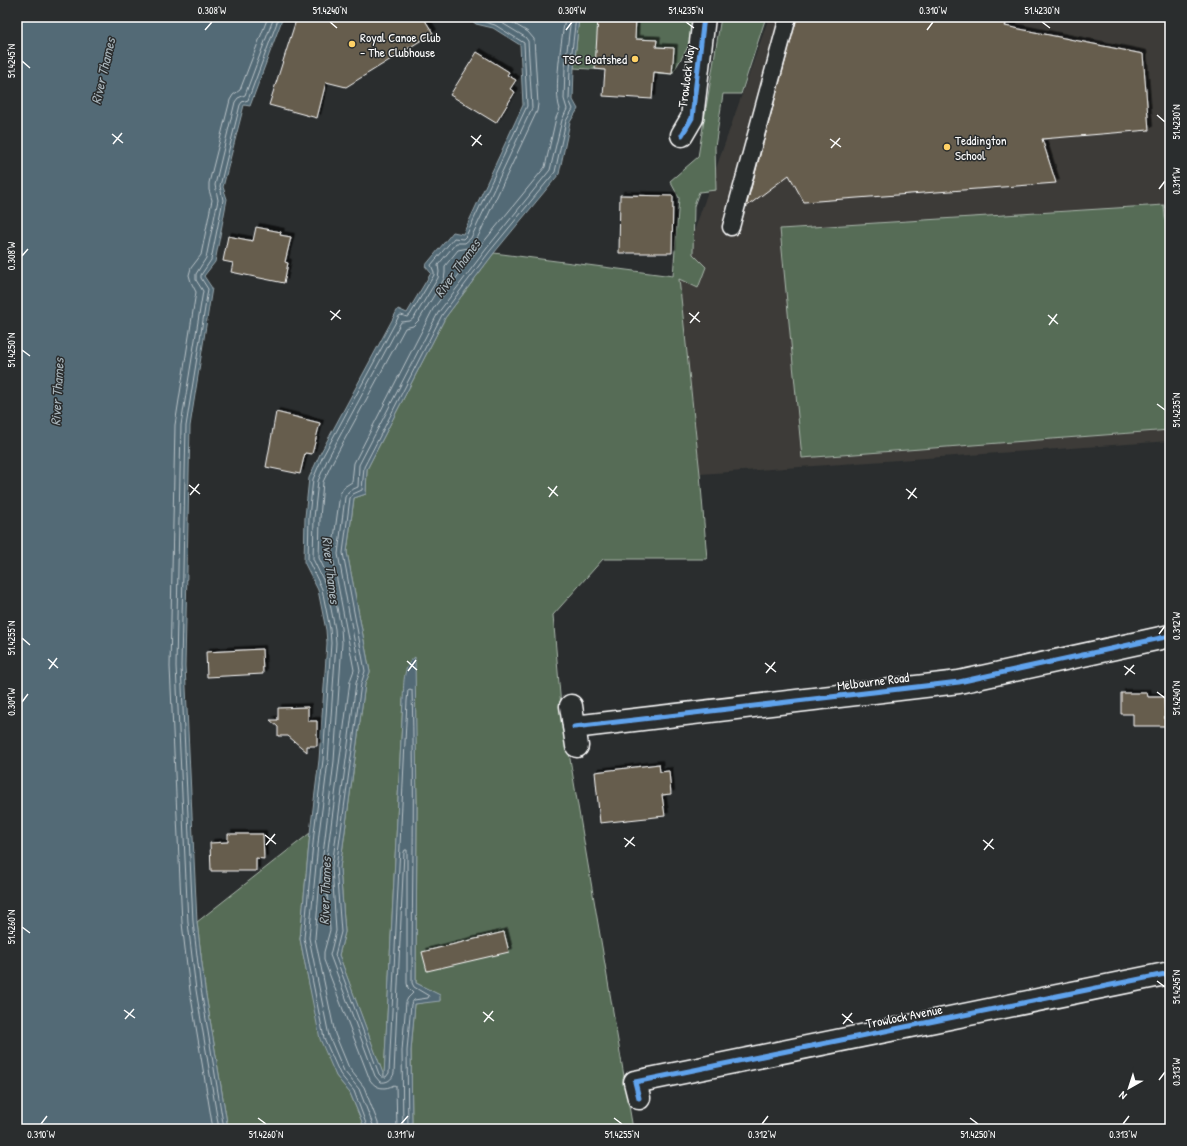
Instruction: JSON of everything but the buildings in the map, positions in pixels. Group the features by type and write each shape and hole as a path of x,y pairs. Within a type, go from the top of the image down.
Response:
{"street":[{"name":"Trowlock Way","path":"682,135 692,118 704,17"},
{"name":"Melbourne Road","path":"574,726 960,682 1170,636"},
{"name":"Trowlock Avenue","path":"635,1082 1170,973"}],"lane":[{"path":"731,226 788,17"}],"shaded area":[{"name":"Teddington School","path":"769,17 1170,17 1170,441 700,474 678,277"}],"green space":[{"path":"579,17 697,17 695,41 690,37 688,47 672,74 574,68"},
{"path":"721,17 766,17 741,94 723,94 715,147 716,190 699,192 694,206 693,254 706,267 698,288 679,279 700,474 707,559 603,559 553,615 561,706 633,1129 412,1129 411,1051 415,1004 440,1000 439,995 416,983 417,805 414,658 403,700 384,1077 339,955 345,932 340,868 365,684 370,672 347,552 354,498 366,494 367,469 445,318 494,253 673,276 679,198 670,181 698,157"},
{"path":"1164,205 1170,269 1170,430 802,458 780,229"},
{"path":"310,833 300,939 310,988 336,1076 350,1093 365,1129 228,1129 205,989 197,922"}],"water":[{"name":"River Thames","path":"17,17 283,17 250,106 244,105 223,187 227,199 215,262 204,276 212,288 190,426 185,666 197,922 205,989 228,1129 17,1129"},
{"name":"River Thames","path":"467,17 579,17 574,68 573,100 578,109 570,122 559,174 494,253 445,318 367,469 366,494 354,498 347,552 370,672 365,684 340,868 345,932 339,955 384,1076 404,683 408,666 415,657 417,805 416,983 440,995 440,1001 415,1004 411,1051 412,1129 365,1129 350,1093 336,1076 320,1039 300,939 310,833 319,760 327,643 318,590 304,562 305,517 309,478 320,454 398,309 407,313 431,273 425,266 453,232 463,234 523,105 520,45 493,28 476,24"}],"ferry route":[{"path":"506,17 506,23"}],"cycle path":[{"path":"682,135 692,118 704,17"},
{"path":"574,727 959,682 1170,636"},
{"path":"639,1098 635,1082 1170,973"}],"place":[{"name":"Royal Canoe Club - The Clubhouse","path":"352,44"},
{"name":"TSC Boatshed","path":"635,59"},
{"name":"Teddington School","path":"947,147"}]}
